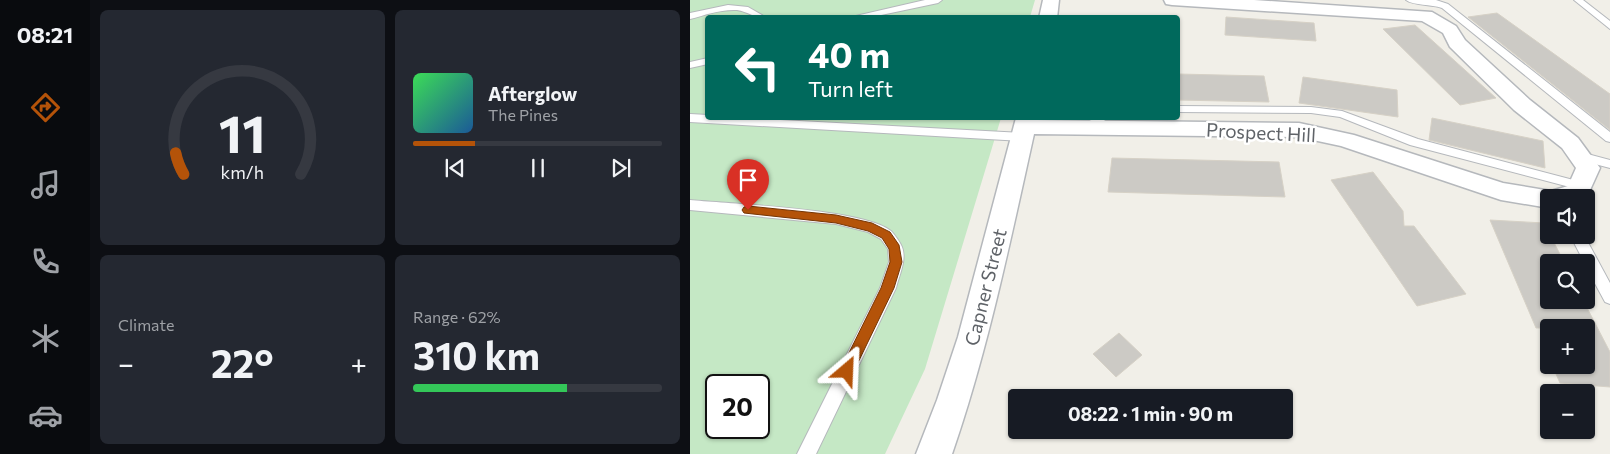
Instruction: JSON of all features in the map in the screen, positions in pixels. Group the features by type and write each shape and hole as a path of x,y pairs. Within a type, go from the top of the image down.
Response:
{"street":[{"path":"1048,15 1051,0"},
{"path":"1172,0 1426,16 1450,30 1457,43 1522,105 1570,143 1588,168 1580,189"},
{"name":"Prospect Hill","path":"1024,127 1094,122 1299,130 1346,140 1501,191 1540,198"},
{"name":"Capner Street","path":"934,454 954,400 973,337 1024,127"}],"lane":[{"path":"866,15 938,0"},
{"path":"1410,0 1433,2 1451,10 1610,138"},
{"path":"1578,0 1610,26"},
{"path":"690,16 743,6 752,9 760,15"},
{"path":"1434,20 1451,10"},
{"path":"690,65 705,62"},
{"path":"1180,109 1311,110 1342,114 1414,142 1581,186"},
{"path":"690,118 705,118"},
{"path":"764,120 1024,127"},
{"path":"1580,156 1610,164"},
{"path":"690,204 836,219 872,228 886,235 895,248 896,262 888,288 806,454"},
{"path":"1582,244 1610,298"}],"green space":[{"path":"690,0 1035,0 1031,15 705,15 705,120 1000,120 925,369 885,454 690,454"}],"building":[{"path":"1497,13 1610,94 1610,130 1468,17"},
{"path":"1226,17 1314,23 1316,41 1225,35"},
{"path":"1415,25 1496,98 1460,105 1383,29"},
{"path":"1180,74 1264,76 1269,102 1180,100"},
{"path":"1303,77 1397,90 1398,117 1299,103"},
{"path":"1432,118 1543,141 1545,168 1429,140"},
{"path":"1112,158 1279,162 1285,197 1108,192"},
{"path":"1373,172 1403,211 1404,226 1414,226 1466,294 1417,306 1331,180"},
{"path":"1490,220 1540,223 1540,244 1555,244 1560,254 1540,254 1540,309 1588,309 1593,319 1540,319 1540,328 1536,328"},
{"path":"1595,323 1610,352 1610,387 1595,386 1595,384 1560,383 1556,374 1595,374"},
{"path":"1119,333 1142,355 1116,377 1093,354"}],"route":[{"path":"748,210 836,219 872,228 886,235 895,248 896,262 888,288 847,371"}]}
